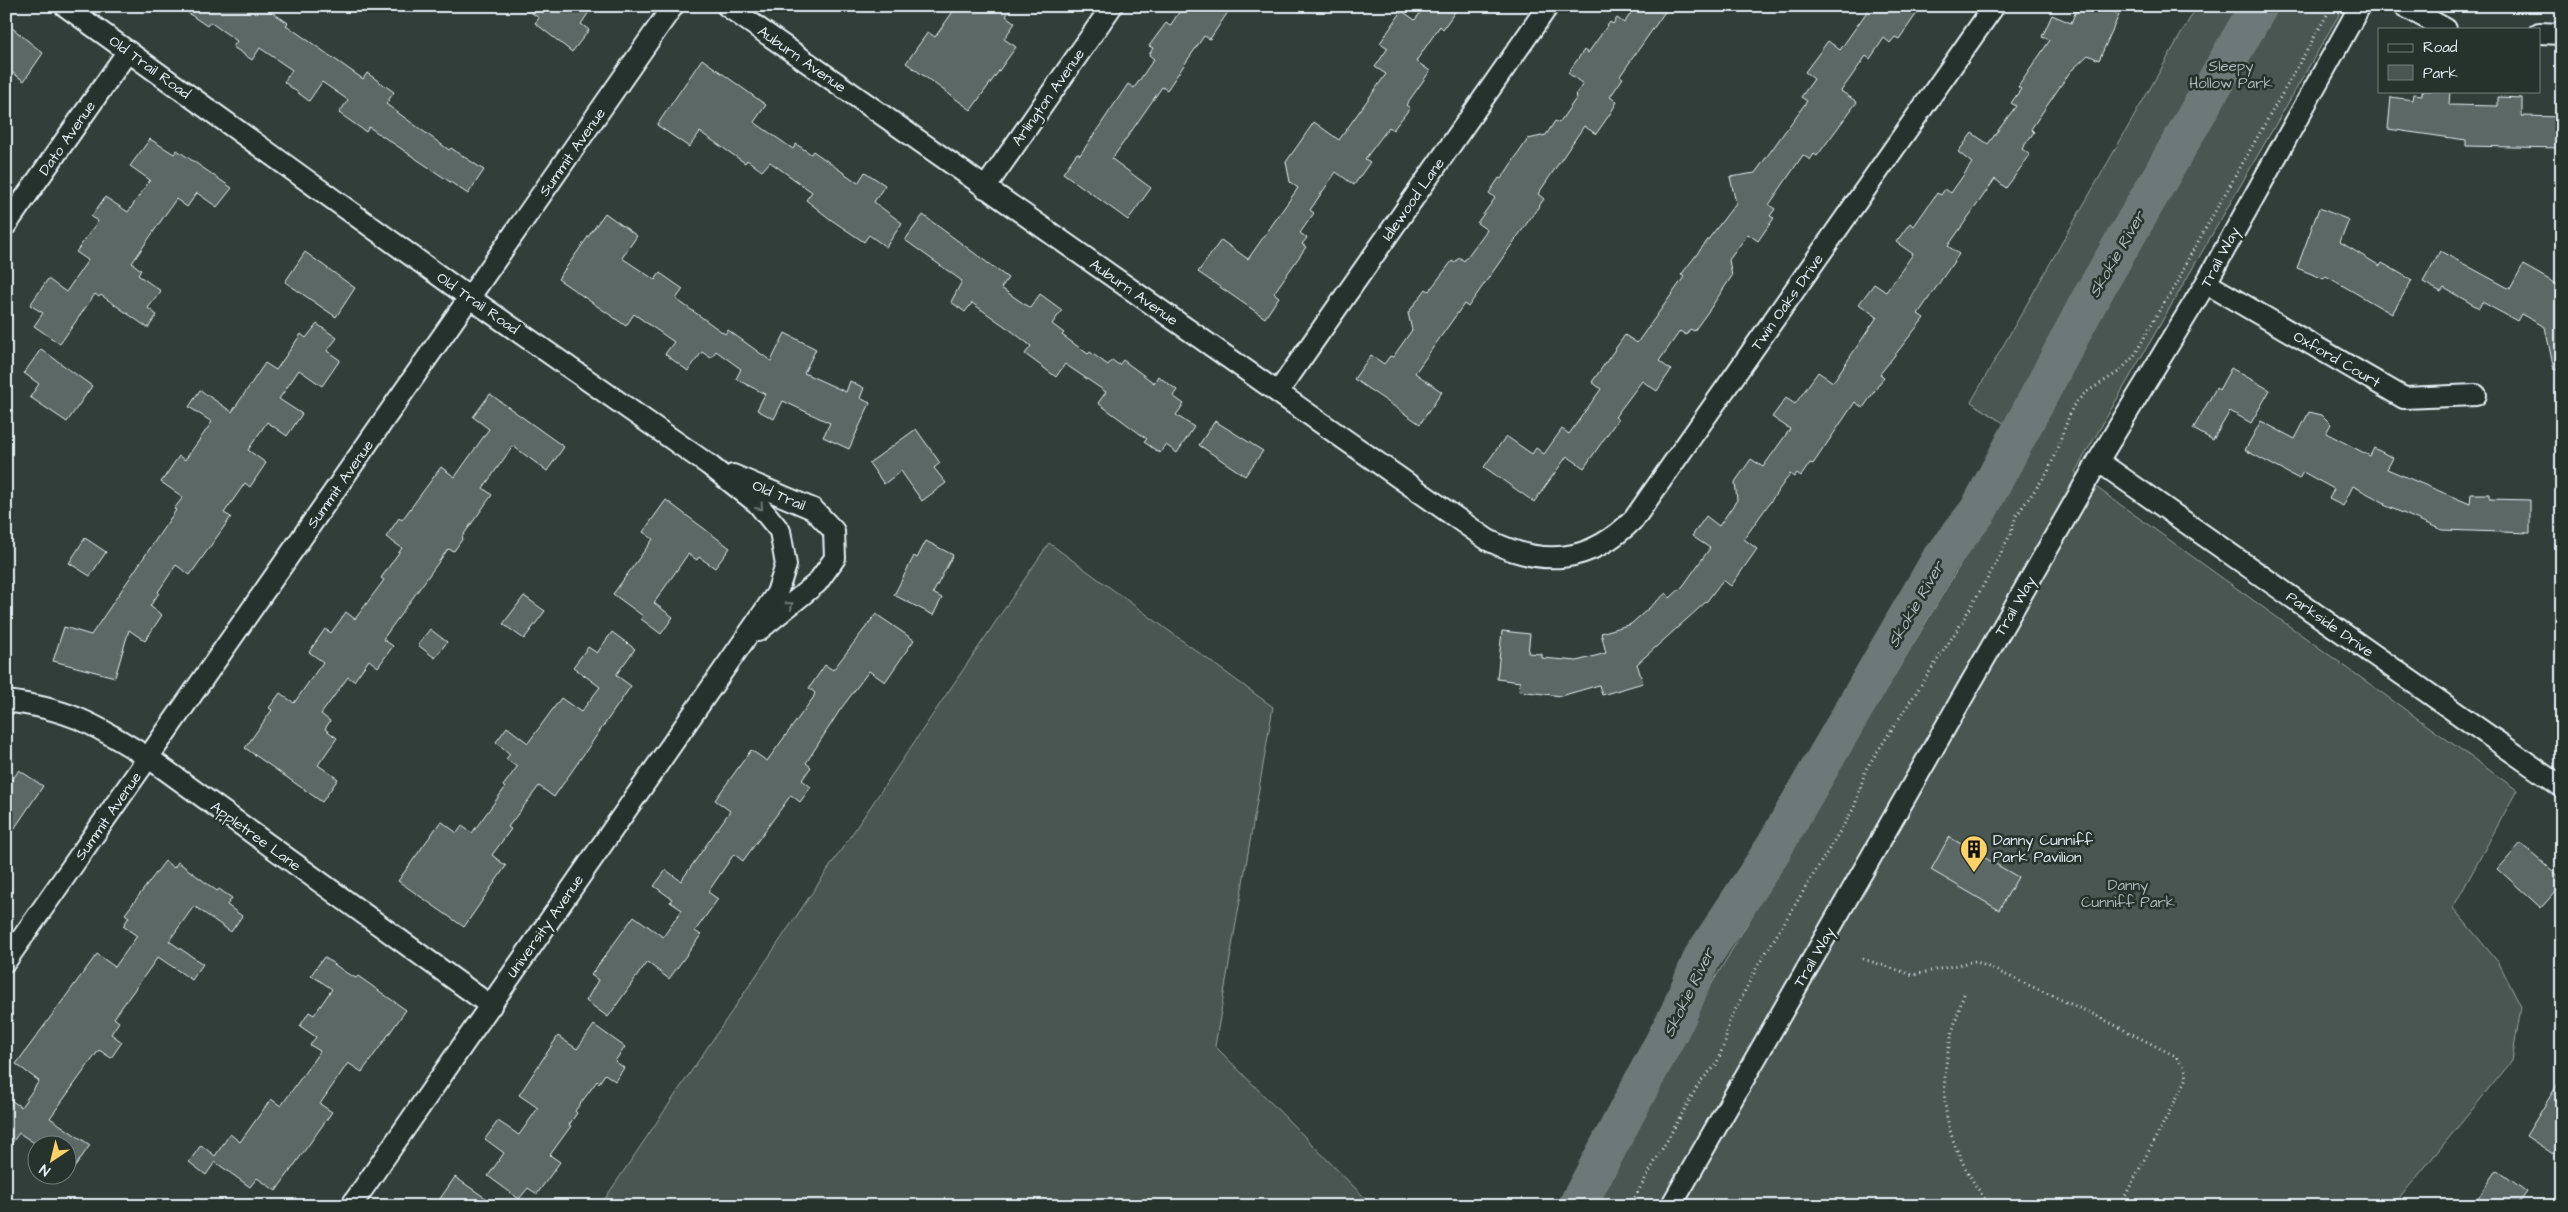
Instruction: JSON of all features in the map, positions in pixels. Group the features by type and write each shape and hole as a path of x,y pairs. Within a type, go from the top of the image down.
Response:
{"street":[{"name":"Old Trail Road","path":"65,6 470,298 709,465 757,503 780,531 786,565 777,592 739,646"},
{"name":"Summit Avenue","path":"6,961 673,6"},
{"name":"Auburn Avenue","path":"727,6 1488,540 1527,556 1549,557"},
{"name":"Arlington Avenue","path":"985,188 1112,6"},
{"name":"Idlewood Lane","path":"1278,392 1548,6"},
{"name":"Twin Oaks Drive","path":"1549,557 1565,557 1584,553 1620,533 1634,519 1994,6"},
{"name":"Trail Way","path":"1671,1206 2098,461 2206,284 2360,6"},
{"path":"2404,6 2444,28"},
{"path":"2540,33 2562,34"},
{"name":"Dato Avenue","path":"6,225 128,51"},
{"name":"Oxford Court","path":"2206,284 2404,398 2476,394"},
{"name":"Parkside Drive","path":"2098,461 2562,786"},
{"name":"Old Trail","path":"709,465 813,509 834,531 835,558 817,583 739,646"},
{"name":"University Avenue","path":"351,1206 739,646"},
{"name":"Appletree Lane","path":"6,702 40,706 69,713 95,725 149,758 491,1006"}],"path":[{"path":"1630,1206 1700,1082 1716,1065 1738,1004 1756,969 1854,808 1866,768 1959,627 1994,567 2010,535 2016,516 2048,472 2073,406 2085,393 2120,371 2134,356 2160,309 2177,284 2186,261 2285,85 2332,6"},
{"path":"1863,959 1913,974 1975,961 2095,1015 2175,1056 2185,1068 2187,1078 2120,1206"},
{"path":"1964,994 1953,1026 1945,1060 1945,1114 1956,1150 1972,1182 1990,1206"}],"green space":[{"name":"Danny Cunniff Park","path":"2197,6 2344,6 2075,472 2517,790 2453,908 2499,963 2521,1007 2512,1061 2393,1206 1580,1206 2033,442 1971,402"},
{"path":"1049,543 1273,707 1215,1046 1373,1206 600,1206"}],"building":[{"path":"178,6 263,6 288,23 286,25 363,79 367,73 394,92 386,104 449,150 451,148 484,170 468,194 369,127 366,132 339,113 348,100 322,82 309,101 284,82 292,70 260,48 252,60 233,47 237,41 210,22 207,26"},
{"path":"522,6 593,6 581,24 589,30 572,52 535,23 539,18"},
{"path":"957,6 1013,6 1006,16 1015,23 1004,39 1016,47 971,110 906,63 928,32 935,37"},
{"path":"1183,6 1232,6 1210,39 1204,36 1167,90 1162,87 1112,159 1151,188 1128,220 1063,173 1077,153 1080,155 1128,84 1134,88 1154,59 1149,55 1153,48 1149,46 1166,23 1170,26"},
{"path":"1425,6 1459,6 1443,29 1440,26 1416,61 1430,71 1406,105 1410,108 1393,130 1389,127 1365,159 1370,162 1354,185 1336,172 1310,210 1314,213 1300,233 1307,238 1302,244 1306,247 1274,293 1279,297 1265,318 1198,272 1221,240 1248,259 1298,188 1290,182 1286,162 1314,122 1339,140 1386,74 1375,67 1388,48 1380,43 1402,11 1415,20"},
{"path":"1636,6 1669,6 1620,76 1623,78 1610,97 1617,102 1610,114 1596,134 1584,126 1538,194 1544,199 1468,307 1464,304 1415,373 1442,392 1420,424 1354,379 1371,355 1384,364 1390,356 1393,357 1412,330 1408,313 1426,289 1429,291 1452,261 1455,263 1459,257 1464,261 1487,230 1477,223 1495,198 1489,193 1499,178 1501,179 1528,139 1546,135 1555,121 1559,123 1577,97 1575,95 1583,84 1568,73 1584,50 1588,53 1610,22 1613,24 1617,18 1624,23"},
{"path":"1871,6 1922,6 1899,39 1895,37 1890,43 1884,38 1870,59 1866,56 1841,91 1857,102 1817,156 1814,154 1810,160 1803,155 1769,205 1775,209 1770,216 1774,218 1758,241 1748,234 1729,260 1732,276 1710,309 1694,331 1690,329 1686,335 1680,331 1659,361 1671,370 1657,391 1642,381 1615,417 1618,419 1584,468 1567,456 1534,502 1484,467 1506,436 1532,454 1536,448 1544,454 1562,429 1569,434 1601,389 1592,382 1625,335 1637,343 1684,277 1681,275 1736,203 1730,177 1755,173 1807,101 1801,97 1814,79 1805,72 1828,41 1840,50"},
{"path":"2078,6 2102,6 2119,15 2099,60 2088,55 2070,72 2031,129 2034,132 2022,149 2030,155 2006,188 1995,179 1948,246 1959,254 1918,314 1924,318 1880,374 1884,377 1863,408 1855,402 1813,464 1810,463 1801,476 1797,473 1794,477 1790,474 1744,539 1757,549 1731,586 1723,580 1707,601 1637,664 1643,683 1602,695 1599,685 1561,696 1519,691 1520,682 1497,679 1502,631 1530,634 1528,653 1542,654 1542,658 1577,661 1606,653 1601,633 1631,624 1666,593 1670,598 1683,586 1710,548 1692,536 1706,516 1719,526 1737,500 1735,482 1751,459 1763,467 1790,429 1772,417 1786,398 1795,404 1818,372 1833,382 1877,317 1859,304 1874,284 1886,292 1913,254 1896,242 1910,223 1914,226 1937,193 1941,195 1945,189 1951,193 1972,163 1958,152 1972,133 1988,144 2016,106 2011,103 2021,89 2018,87 2050,40 2042,37 2052,15 2071,23"},
{"path":"6,23 43,53 24,81 6,68"},
{"path":"702,59 766,105 754,122 793,149 796,144 811,154 813,151 858,183 865,172 885,185 874,202 902,223 886,247 869,235 864,242 830,219 806,200 812,192 770,162 762,171 747,160 745,163 700,132 689,147 657,125"},
{"path":"2422,92 2450,92 2449,105 2498,106 2498,97 2522,98 2522,116 2562,117 2562,148 2466,146 2466,140 2388,129 2391,97 2413,100 2414,94 2422,95"},
{"path":"150,139 174,154 177,150 232,188 217,207 197,193 187,207 176,199 132,263 141,270 138,275 161,291 148,308 157,315 148,328 101,295 99,297 95,294 60,344 34,326 43,313 30,305 48,279 66,292 88,260 76,252 98,221 91,217 105,197 128,212 150,180 130,166"},
{"path":"2319,208 2349,220 2340,242 2380,266 2382,263 2412,280 2392,314 2326,276 2324,279 2297,268"},
{"path":"605,213 637,236 622,258 655,280 660,273 683,289 676,299 725,334 728,330 771,361 785,333 816,349 804,373 846,392 850,381 864,388 860,398 870,403 849,449 823,437 830,423 783,401 774,419 757,410 765,394 736,379 741,369 716,351 711,358 702,352 688,371 665,354 674,342 634,314 626,326 558,279"},
{"path":"923,215 1008,278 1001,288 1030,308 1040,294 1062,310 1052,324 1064,333 1062,335 1088,354 1090,352 1108,365 1112,360 1119,365 1123,360 1154,383 1158,376 1177,390 1173,396 1184,404 1176,415 1194,427 1177,453 1166,445 1160,453 1144,442 1147,439 1098,403 1106,392 1065,364 1056,377 1025,354 1031,346 1013,332 972,303 965,312 951,302 962,281 905,240"},
{"path":"2440,251 2510,289 2523,265 2562,287 2562,369 2554,370 2545,327 2521,314 2517,321 2482,302 2479,308 2444,288 2441,292 2423,282"},
{"path":"305,252 355,288 336,317 285,282"},
{"path":"317,324 337,338 327,351 340,360 322,386 299,370 279,399 302,414 287,436 267,422 248,450 266,463 250,487 245,483 224,513 231,517 190,575 176,565 150,606 162,615 145,641 129,630 115,677 53,661 64,627 91,635 176,510 174,509 183,497 161,482 179,456 185,460 212,422 189,407 200,390 232,412 265,363 276,370 301,334 306,338"},
{"path":"41,349 92,386 67,422 30,397 39,384 24,373"},
{"path":"2231,368 2270,390 2251,423 2230,411 2213,440 2193,429 2216,388 2219,390"},
{"path":"490,394 564,447 547,471 513,446 483,488 492,495 454,551 448,549 383,639 393,646 378,667 369,660 354,681 348,677 321,714 330,721 325,729 337,738 318,765 338,779 322,802 245,748 272,710 269,708 280,693 294,703 323,662 309,652 325,629 331,633 346,612 355,619 384,580 381,578 402,548 386,537 399,518 402,520 441,467 455,477 489,429 473,417"},
{"path":"2309,412 2322,415 2331,424 2326,433 2370,456 2374,448 2393,458 2387,469 2470,504 2471,494 2490,494 2490,499 2530,500 2530,533 2442,530 2384,505 2385,503 2353,486 2343,506 2329,499 2334,489 2303,472 2299,479 2245,450 2261,421 2295,439"},
{"path":"1215,421 1263,451 1245,476 1199,445"},
{"path":"916,429 940,463 934,468 946,483 922,501 901,471 884,484 869,463"},
{"path":"666,500 730,548 715,568 699,557 697,560 688,554 654,603 673,617 661,634 641,619 643,616 613,594 653,539 643,532"},
{"path":"85,538 106,552 90,576 69,563"},
{"path":"926,541 953,555 933,593 942,598 933,615 894,595 914,556 917,558"},
{"path":"524,596 545,611 524,639 503,624"},
{"path":"876,614 914,640 885,682 869,671 840,710 806,763 811,767 802,780 811,787 800,802 791,795 743,861 734,854 708,892 718,899 695,931 701,935 669,979 647,962 608,1017 586,1001 598,980 591,975 634,916 663,937 682,910 670,902 672,899 654,886 666,870 681,881 730,811 715,800 751,750 767,761 813,698 815,693 809,688 825,665 833,670"},
{"path":"430,629 447,642 435,658 418,645"},
{"path":"612,632 635,649 616,675 631,686 554,797 539,786 508,827 511,829 492,855 506,866 464,927 398,881 441,821 457,833 462,826 472,833 505,788 503,786 517,767 506,759 510,754 496,742 507,727 528,743 561,698 581,712 600,687 573,667 588,647 597,653"},
{"path":"19,770 43,786 6,841 6,789"},
{"name":"Danny Cunniff Park Pavilion","path":"1949,837 2018,877 1999,910 1931,870"},
{"path":"2521,843 2562,879 2562,884 2541,908 2498,869"},
{"path":"165,861 174,868 178,862 217,891 219,889 232,898 227,905 242,916 231,932 194,906 169,941 203,964 192,980 158,957 114,1018 119,1022 111,1034 122,1042 111,1058 99,1050 50,1118 74,1134 28,1134 28,1139 19,1133 6,1151 6,1097 21,1107 39,1081 16,1064 97,954 115,967 137,936 123,926 129,917 125,914"},
{"path":"324,957 348,974 356,978 358,976 406,1010 362,1072 348,1063 320,1104 332,1112 276,1191 257,1178 250,1187 215,1162 206,1175 189,1162 201,1145 215,1156 230,1134 240,1142 271,1099 281,1106 320,1051 310,1045 316,1037 300,1026 309,1012 314,1015 332,989 311,975"},
{"path":"594,1025 625,1047 615,1061 624,1068 615,1081 605,1074 599,1083 597,1081 575,1111 577,1113 569,1125 571,1126 550,1155 560,1162 537,1194 528,1188 519,1199 488,1176 504,1153 485,1139 498,1121 519,1135 538,1108 519,1095 558,1036 577,1049"},
{"path":"2562,1077 2562,1142 2553,1154 2526,1136"},
{"path":"78,1137 90,1145 78,1162"},
{"path":"2497,1170 2527,1192 2517,1206 2473,1206"},
{"path":"455,1177 497,1206 435,1206"}],"waterway":[{"name":"Skokie River","path":"1577,1206 1678,1015 1702,958 1770,854 1941,558 1978,511 2089,301 2259,6"}],"place":[{"name":"Danny Cunniff Park Pavilion","path":"1974,873"}],"park label":[{"name":"Sleepy Hollow Park","path":"2231,74"}]}
